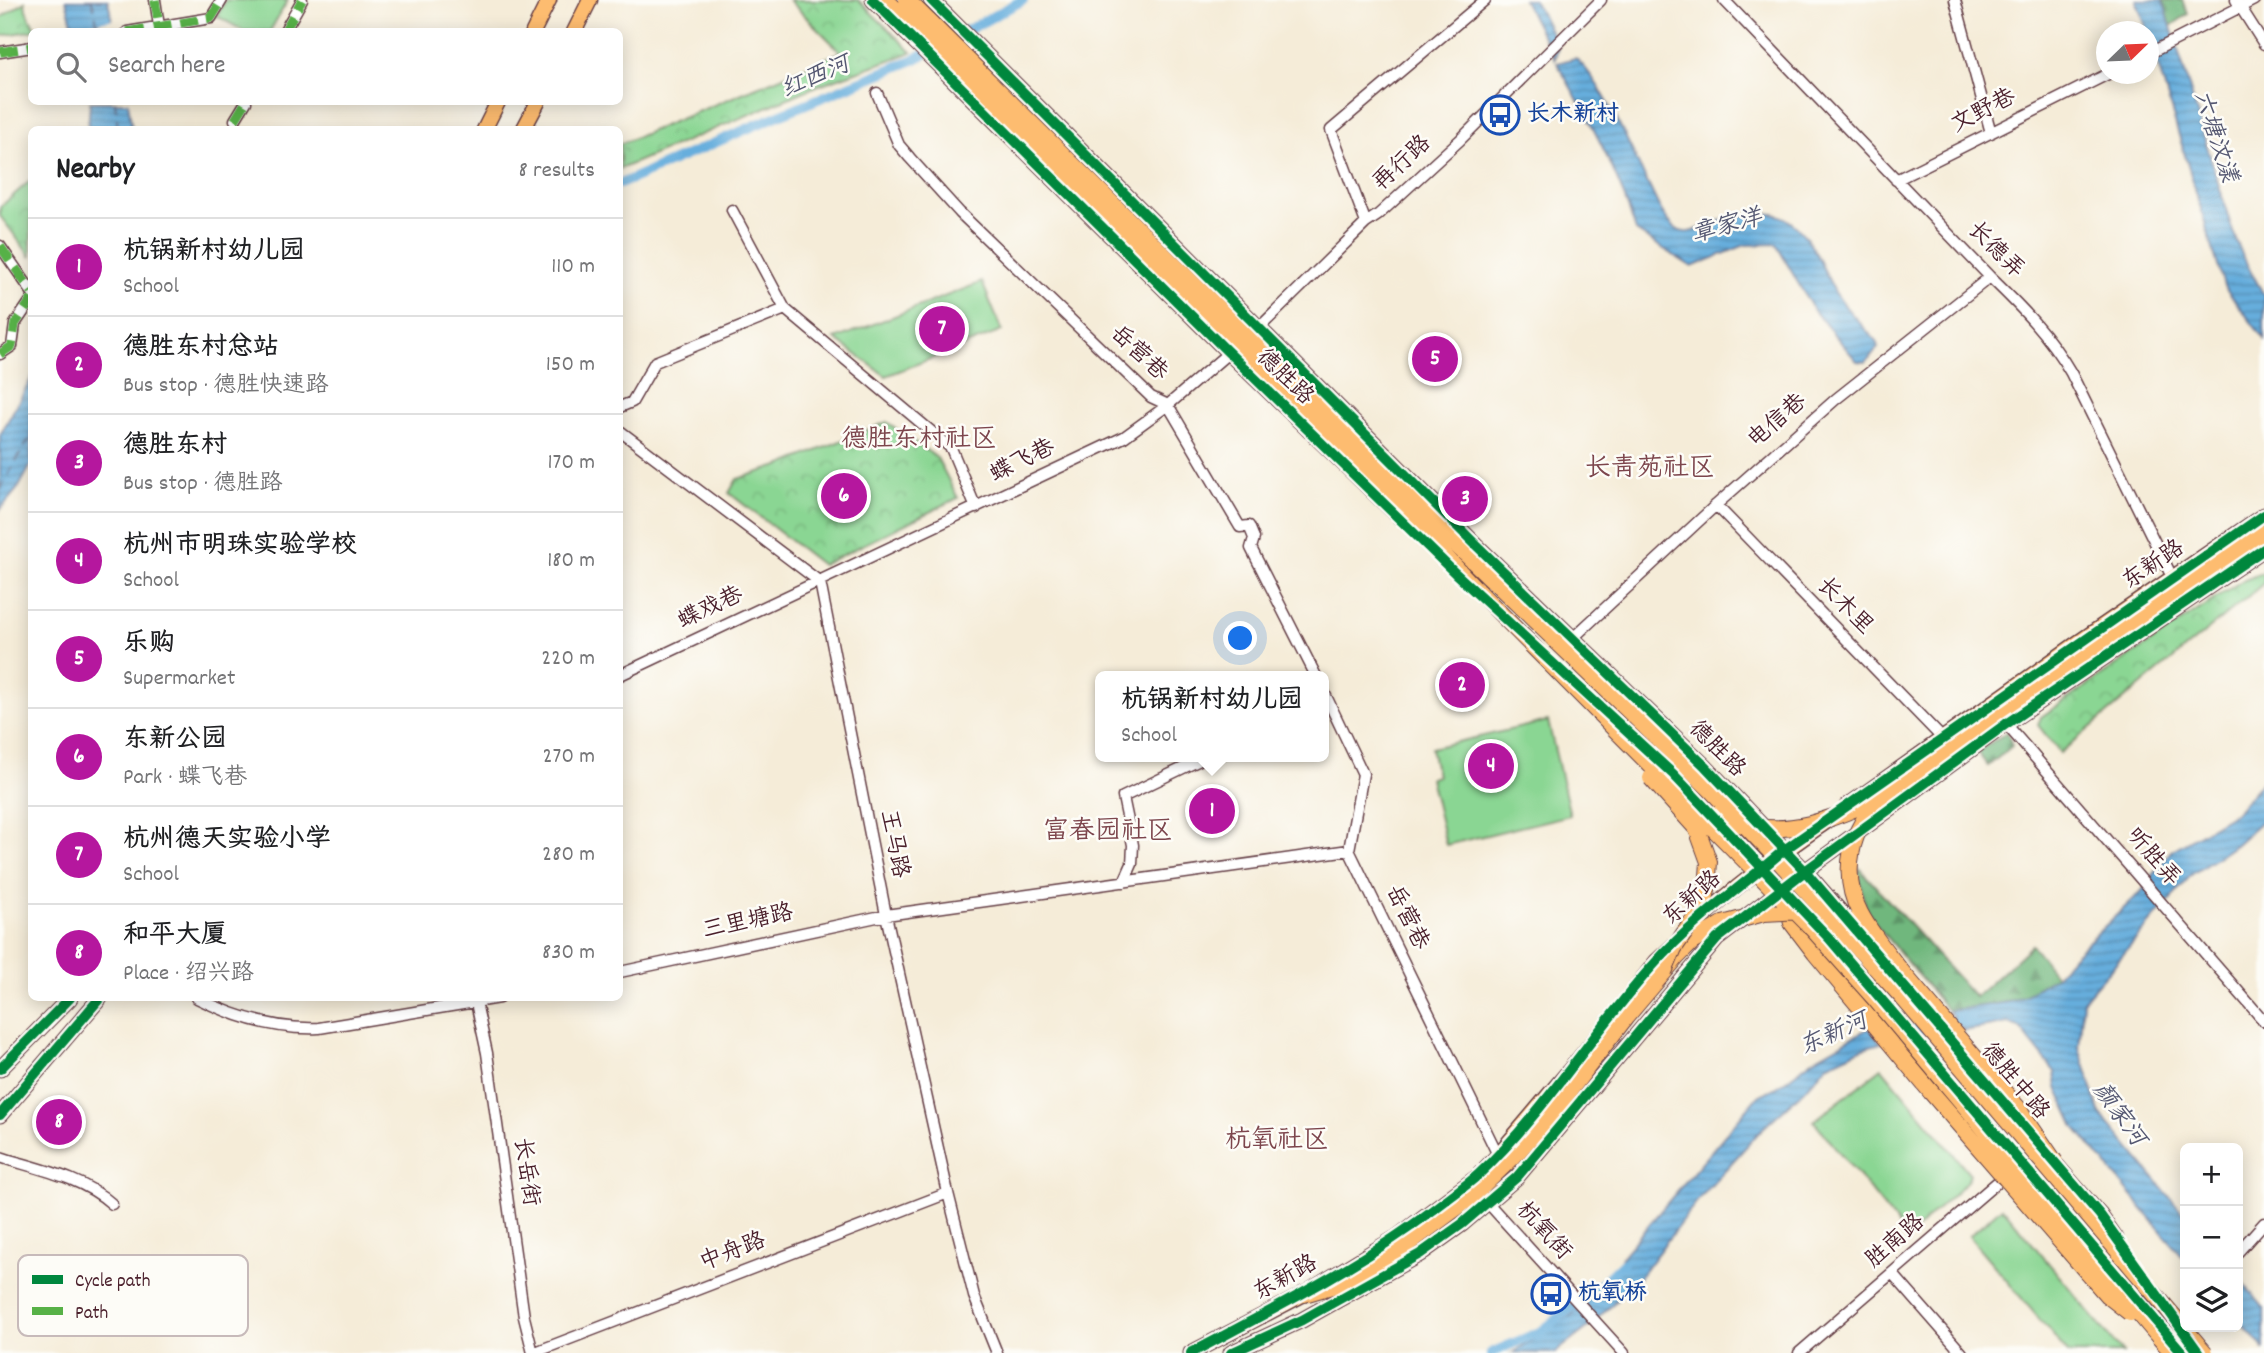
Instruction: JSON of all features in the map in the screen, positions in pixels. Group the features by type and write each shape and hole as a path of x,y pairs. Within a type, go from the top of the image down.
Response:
{"highway":[{"path":"886,0 1351,457 1474,587 1809,925 1876,1000 2173,1353"},
{"path":"907,0 1444,533 1768,849 1903,998 2205,1353"},
{"path":"1658,784 1719,818 1744,827 1777,828 1811,824 1847,812 1897,786 2264,533"},
{"path":"1474,587 1492,618 1538,667 1658,784 1702,837 1709,872 1704,905 1674,948 1664,972"},
{"path":"1897,786 1876,805 1860,826 1850,861 1850,881 1859,912 1901,971 2018,1108 2101,1231"},
{"path":"1783,889 1792,923 1931,1092 2107,1295 2159,1337"},
{"path":"1304,1294 1372,1270 1442,1221 1471,1197 1533,1134 1664,972 1692,942 1704,934 1741,918 1783,911 1802,911 1823,916 1851,933 1901,971"}],"main road":[{"path":"535,28 549,0"},
{"path":"576,28 590,0"},
{"name":"德胜路","path":"873,0 1455,573 1673,774 1763,868"},
{"name":"德胜路","path":"932,0 1259,329 1705,766 1784,850"},
{"path":"486,126 496,105"},
{"path":"525,126 536,105"},
{"name":"东新路","path":"1191,1353 1304,1294 1397,1237 1477,1177 1498,1156 1656,962 1720,900 1784,850 2264,515"},
{"name":"东新路","path":"1231,1353 1302,1320 1420,1254 1462,1224 1517,1177 1717,939 2006,724 2264,548"},
{"name":"德胜中路","path":"1784,850 1928,1013 2100,1215 2199,1353"},
{"name":"德胜中路","path":"1763,868 1921,1045 2183,1353"},
{"path":"0,1069 66,1001"},
{"path":"0,1115 97,1001"}],"street":[{"path":"155,0 159,26"},
{"path":"148,28 211,18 222,0"},
{"path":"286,28 302,0"},
{"path":"1366,223 1331,130 1485,0"},
{"name":"再行路","path":"1228,352 1259,329 1366,223 1460,140 1601,0"},
{"name":"长德弄","path":"1724,0 1990,277 2029,314 2057,349 2173,579"},
{"path":"1955,0 1991,133"},
{"path":"2159,49 2239,4 2254,0"},
{"path":"2239,4 2264,44"},
{"path":"0,52 28,48"},
{"name":"文野巷","path":"1896,180 2096,80"},
{"name":"岳营巷","path":"877,93 900,145 951,204 1151,397 1168,405 1240,527 1249,526 1254,538 1251,548 1313,671"},
{"path":"235,120 244,105"},
{"path":"732,210 785,309 951,448 976,508"},
{"path":"0,246 28,286"},
{"name":"电信巷","path":"1573,638 1716,505 1836,399 1990,277"},
{"path":"0,354 12,346 15,324 28,305"},
{"path":"623,406 632,402 655,362 785,309"},
{"name":"蝶飞巷","path":"820,582 1124,437 1168,405 1228,352"},
{"path":"623,433 820,582"},
{"name":"长木里","path":"1716,505 1943,739"},
{"name":"蝶戏巷","path":"623,674 820,582"},
{"name":"王马路","path":"820,582 886,915 948,1193 971,1285 997,1353"},
{"path":"1329,710 1363,774 1349,850"},
{"name":"听胜弄","path":"2006,724 2264,1021"},
{"path":"1124,882 1132,864 1133,845 1123,797 1196,762"},
{"name":"岳营巷","path":"1349,850 1498,1156"},
{"name":"三里塘路","path":"623,971 886,915 1349,850"},
{"path":"205,1001 250,1019 297,1029 319,1028 470,1001"},
{"name":"长岳街","path":"476,1001 487,1053 524,1317 533,1353"},
{"path":"0,1157 82,1184 100,1193 112,1204"},
{"name":"胜南路","path":"1799,1353 2021,1162"},
{"name":"中舟路","path":"533,1353 948,1193"},
{"name":"杭氧街","path":"1487,1202 1624,1353"},
{"path":"2243,1246 2264,1223"},
{"path":"1892,1273 1962,1353"},
{"path":"2174,1321 2180,1314"}],"green space":[{"path":"226,0 288,0 272,28 239,28 217,16"},
{"path":"789,0 858,0 912,52 819,85 623,168 623,143 841,52"},
{"path":"2162,0 2182,0 2188,14 2171,26"},
{"path":"25,2 35,28 0,36 0,18"},
{"path":"28,183 28,253 0,216 0,207"},
{"path":"982,282 1002,331 886,376 835,339"},
{"path":"887,422 937,458 958,498 822,565 729,493 737,479 782,465"},
{"path":"2264,572 2264,583 2060,753 2038,725 2041,717 2240,582"},
{"path":"1548,721 1570,815 1446,845 1430,778 1437,776 1431,748"},
{"path":"2007,732 2012,746 1988,766 1977,752"},
{"path":"1858,867 1975,997 2032,945 2056,976 2023,997 2008,1002 1948,1011 1877,926 1867,909"},
{"path":"1882,1068 1970,1174 1967,1181 1908,1237 1814,1121"},
{"path":"2002,1207 2123,1353 2068,1353 1969,1236"}],"water":[{"path":"66,0 108,0 113,28 73,28"},
{"path":"1523,0 1534,0 1558,46 1555,59"},
{"path":"2136,0 2162,0 2231,226 2243,257 2264,295 2264,339 2224,286 2159,69 2159,21 2144,21"},
{"name":"章家洋","path":"1575,58 1606,99 1670,223 1679,230 1689,232 1749,214 1769,213 1785,218 1809,242 1839,299 1876,341 1878,347 1866,362 1857,361 1814,311 1776,244 1745,245 1692,267 1636,231 1611,166 1557,63"},
{"path":"90,105 128,105 132,126 88,126"},
{"path":"28,384 28,470 19,487 0,510 0,435"},
{"path":"2264,780 2264,819 2235,845 2191,875 2083,1001 2079,1048 2100,1113 2180,1209 2180,1254 2075,1127 2057,1088 2055,1072 2019,1027 2008,1023 1965,1031 1948,1011 2008,1002 2023,997 2056,976 2067,962 2141,892 2171,851 2235,813"},
{"path":"1869,1028 1881,1043 1863,1048 1827,1065 1805,1090 1761,1130 1698,1200 1638,1279 1591,1325 1555,1353 1512,1353 1574,1313 1610,1282 1623,1255 1758,1096 1777,1087 1811,1061"},
{"path":"2243,1283 2264,1308 2264,1349 2243,1326"}],"pier":[{"path":"116,19 117,28 69,28"}],"waterway":[{"name":"红西河","path":"623,183 913,60 1023,0"},
{"name":"东新河","path":"1900,1033 1971,1020"},
{"name":"东新河","path":"1491,1353 1542,1331 1599,1286 1623,1263"}],"ferry route":[{"path":"92,0 98,28"},
{"path":"115,105 118,126"},
{"path":"0,489 28,441"}],"marked path":[{"path":"155,0 159,26"},
{"path":"151,28 211,18 222,0"},
{"path":"286,28 302,0"},
{"path":"0,52 28,48"},
{"path":"235,120 244,105"},
{"path":"0,246 28,286"},
{"path":"0,354 12,346 15,324 28,305"}],"cycle path":[{"path":"873,0 1455,573 1673,774 1829,938 2183,1353"},
{"path":"931,0 1477,546 1705,766 1805,871 2100,1215 2199,1353"},
{"path":"1191,1353 1345,1269 1404,1231 1462,1188 1479,1174 1526,1124 1656,962 1718,904 1784,850 2264,515"},
{"path":"1231,1353 1302,1320 1420,1254 1462,1224 1517,1177 1717,939 2006,724 2264,549"},
{"path":"0,1069 67,1001"},
{"path":"0,1115 97,1001"}],"place":[{"name":"长木新村","path":"1500,115"},
{"name":"杭州德天实验小学","path":"942,329"},
{"name":"乐购","path":"1435,359"},
{"name":"东新公园","path":"844,496"},
{"name":"德胜东村","path":"1465,499"},
{"name":"德胜东村总站","path":"1462,685"},
{"name":"杭州市明珠实验学校","path":"1491,766"},
{"name":"杭锅新村幼儿园","path":"1212,811"},
{"name":"和平大厦","path":"59,1122"},
{"name":"杭氧桥","path":"1551,1294"}],"district":[{"name":"德胜东村社区","path":"919,440"},
{"name":"长青苑社区","path":"1650,469"},
{"name":"富春园社区","path":"1108,832"},
{"name":"杭氧社区","path":"1277,1141"}],"water label":[{"name":"六塘汶漾","path":"2214,137"},
{"name":"颜家河","path":"2118,1115"}]}
